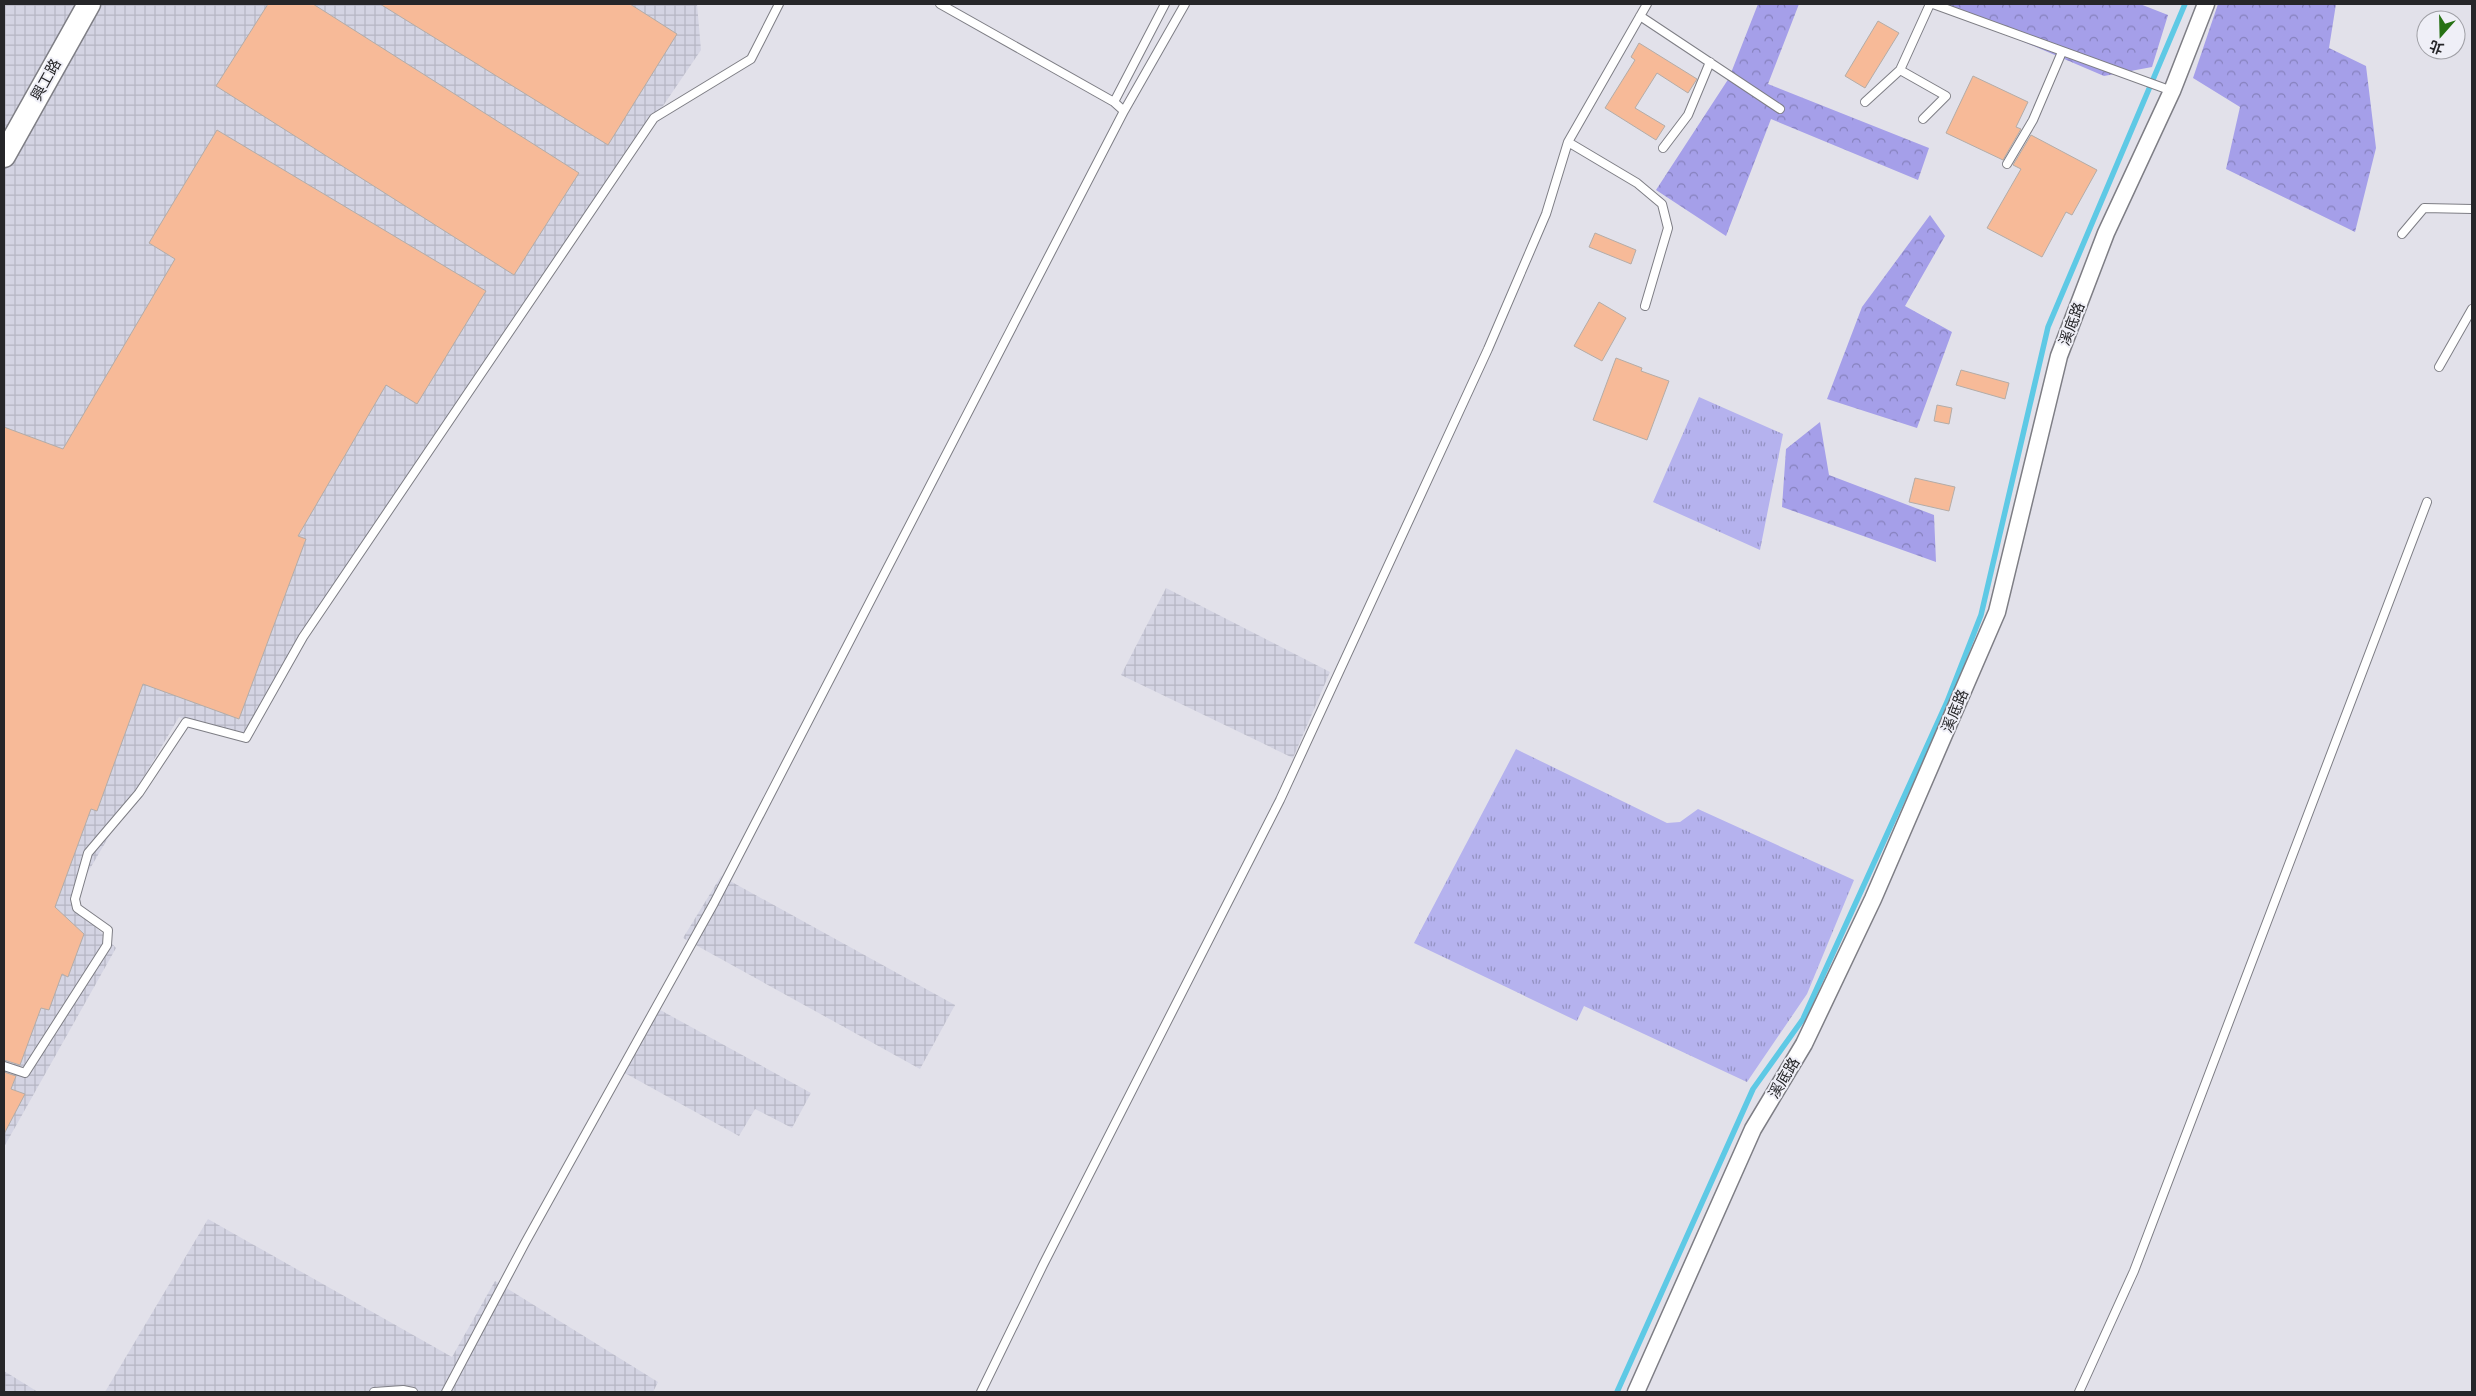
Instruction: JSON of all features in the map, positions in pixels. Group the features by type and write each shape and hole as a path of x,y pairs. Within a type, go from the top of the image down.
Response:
{"street":[{"name":"興工路","path":"4,156 89,4"},
{"name":"溪底路","path":"1636,1392 1753,1129 1804,1044 1873,899 1997,612 2059,356 2106,233 2172,91 2206,4"}],"lane":[{"path":"4,1066 25,1073 107,945 108,930 78,908 75,899 88,853 139,793 186,722 246,738 303,637 654,118 750,59 779,4"},
{"path":"940,4 1114,102 1124,111"},
{"path":"1114,102 1165,4"},
{"path":"446,1392 525,1243 714,903 1124,111 1185,4"},
{"path":"982,1392 1043,1265 1280,800 1535,241 1546,214 1568,142 1647,4"},
{"path":"1865,102 1900,70 1932,4 2172,91"},
{"path":"1640,16 1780,109"},
{"path":"2007,164 2033,120 2062,52"},
{"path":"1663,148 1688,115 1710,62"},
{"path":"1900,70 1946,96 1923,119"},
{"path":"1568,142 1638,183 1662,204 1668,228 1644,306"},
{"path":"2402,234 2424,208 2472,209"},
{"path":"2439,367 2472,309"},
{"path":"2079,1392 2134,1271 2427,502"},
{"path":"374,1392 403,1390 413,1392"}],"shaded area":[{"path":"4,4 697,4 701,50 356,558 241,740 179,717 71,901 116,948 4,1147"},
{"path":"1166,588 1330,672 1293,758 1121,675"},
{"path":"721,876 955,1005 920,1069 683,938"},
{"path":"653,1006 811,1093 792,1128 755,1109 739,1136 623,1072"},
{"path":"208,1219 452,1357 495,1281 658,1382 653,1392 105,1392"},
{"path":"4,1371 38,1392 4,1392"}],"green space":[{"path":"1758,4 1799,4 1768,84 1929,148 1918,180 1771,119 1726,236 1656,190 1729,78"},
{"path":"1935,4 2140,4 2168,15 2152,67 2104,76"},
{"path":"2218,4 2336,4 2329,48 2366,66 2376,148 2355,232 2226,169 2240,107 2193,78"},
{"path":"1930,215 1945,236 1905,306 1952,332 1917,428 1827,399 1862,307"},
{"path":"1699,397 1783,434 1760,550 1653,502"},
{"path":"1820,422 1829,475 1934,515 1936,562 1782,507 1786,449"},
{"path":"1516,749 1667,823 1680,822 1698,809 1854,880 1807,994 1747,1082 1584,1006 1577,1021 1414,943"}],"building":[{"path":"268,4 313,4 579,173 514,275 216,86"},
{"path":"380,4 630,4 677,34 608,145"},
{"path":"1878,21 1899,33 1865,88 1845,76"},
{"path":"1639,43 1697,79 1688,93 1657,73 1635,108 1665,126 1656,140 1605,108 1635,60 1631,57"},
{"path":"1973,76 2028,102 2016,127 2021,129 2003,160 1946,133"},
{"path":"217,130 486,291 417,404 386,385 298,536 306,539 239,719 143,684 97,811 91,809 55,907 84,934 68,977 62,974 49,1010 41,1008 20,1065 4,1060 4,427 63,449 175,259 149,243"},
{"path":"2031,135 2097,170 2072,215 2066,212 2042,257 1987,228 2021,169 2013,165"},
{"path":"1595,233 1636,250 1631,264 1589,247"},
{"path":"1599,302 1626,318 1602,361 1574,346"},
{"path":"1616,358 1642,368 1641,371 1669,381 1647,440 1593,420"},
{"path":"1961,370 2009,383 2005,399 1956,385"},
{"path":"1937,405 1952,408 1949,424 1934,421"},
{"path":"1915,478 1955,487 1949,511 1909,502"},
{"path":"4,1072 16,1076 11,1089 25,1094 4,1134"}],"waterway":[{"path":"1617,1392 1753,1089 1803,1019 1947,702 1981,615 2048,327 2185,4"}]}
